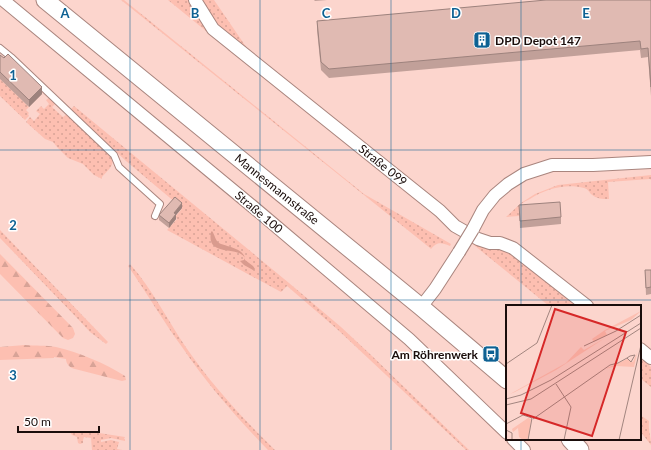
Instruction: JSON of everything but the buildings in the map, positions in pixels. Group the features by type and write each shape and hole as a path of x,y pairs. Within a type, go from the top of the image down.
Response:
{"main road":[{"name":"Mannesmannstraße","path":"45,0 421,307 506,379"},
{"path":"571,440 580,450"}],"street":[{"name":"Straße 100","path":"3,0 240,196 408,339 506,432"},
{"name":"Straße 099","path":"195,0 213,29 440,211 456,226 478,239 500,243 513,248 586,305"},
{"path":"421,307 435,289 459,252 483,210 495,195 508,184 524,174 552,165 593,165 651,162"},
{"path":"641,350 651,358"},
{"path":"514,440 524,450"}],"lane":[{"path":"0,48 114,155 119,167 160,204 155,216"}],"green space":[{"path":"121,0 124,0 364,194 451,244 450,246 440,243 431,249"},
{"path":"168,0 189,0 207,29 206,31"},
{"path":"203,0 214,0 251,54 216,27 203,5"},
{"path":"0,79 29,107 26,110 29,113 29,116 25,120 0,96"},
{"path":"49,98 55,104 52,107 63,117 67,114 112,158 113,161 111,166 102,179 94,175 83,164 68,158 53,142 45,139 26,122 30,117 34,121 40,114 36,111 41,106 44,109 49,104 46,100"},
{"path":"74,106 341,327 469,450 466,450 337,329 287,286 281,292 167,230 177,219 175,217 182,208 126,161 71,109"},
{"path":"651,175 651,180 608,182 609,199 597,198 584,188 570,186 542,192 523,203 519,209 519,216 506,217 521,203 535,194 558,185"},
{"path":"448,224 513,253 577,305 548,305"},
{"path":"0,230 108,342 106,344 90,332 0,238"},
{"path":"0,254 73,328 75,334 73,338 68,340 63,338 0,274"},
{"path":"130,264 159,304 185,346 205,374 239,413 275,450 268,450 212,387 175,337 128,266"},
{"path":"25,345 52,346 74,352 109,367 125,376 126,380 122,381 73,368 70,367 66,359 54,357 0,360 0,347"},
{"path":"641,357 651,367 651,387 641,379"},
{"path":"641,416 649,421 651,445 641,432"},
{"path":"70,432 99,433 125,437 125,441 111,438 101,440 101,442 111,440 119,442 117,449 122,450 92,450 91,438 84,437 83,443 80,444 78,443 77,437 72,435"}],"shaded area":[{"path":"212,231 219,243 239,250 245,257 236,252 224,250 213,245 211,240"},
{"path":"245,259 255,269 253,270 240,261"}],"place":[{"name":"DPD Depot 147","path":"482,40"},
{"name":"Am Röhrenwerk","path":"491,354"}]}
